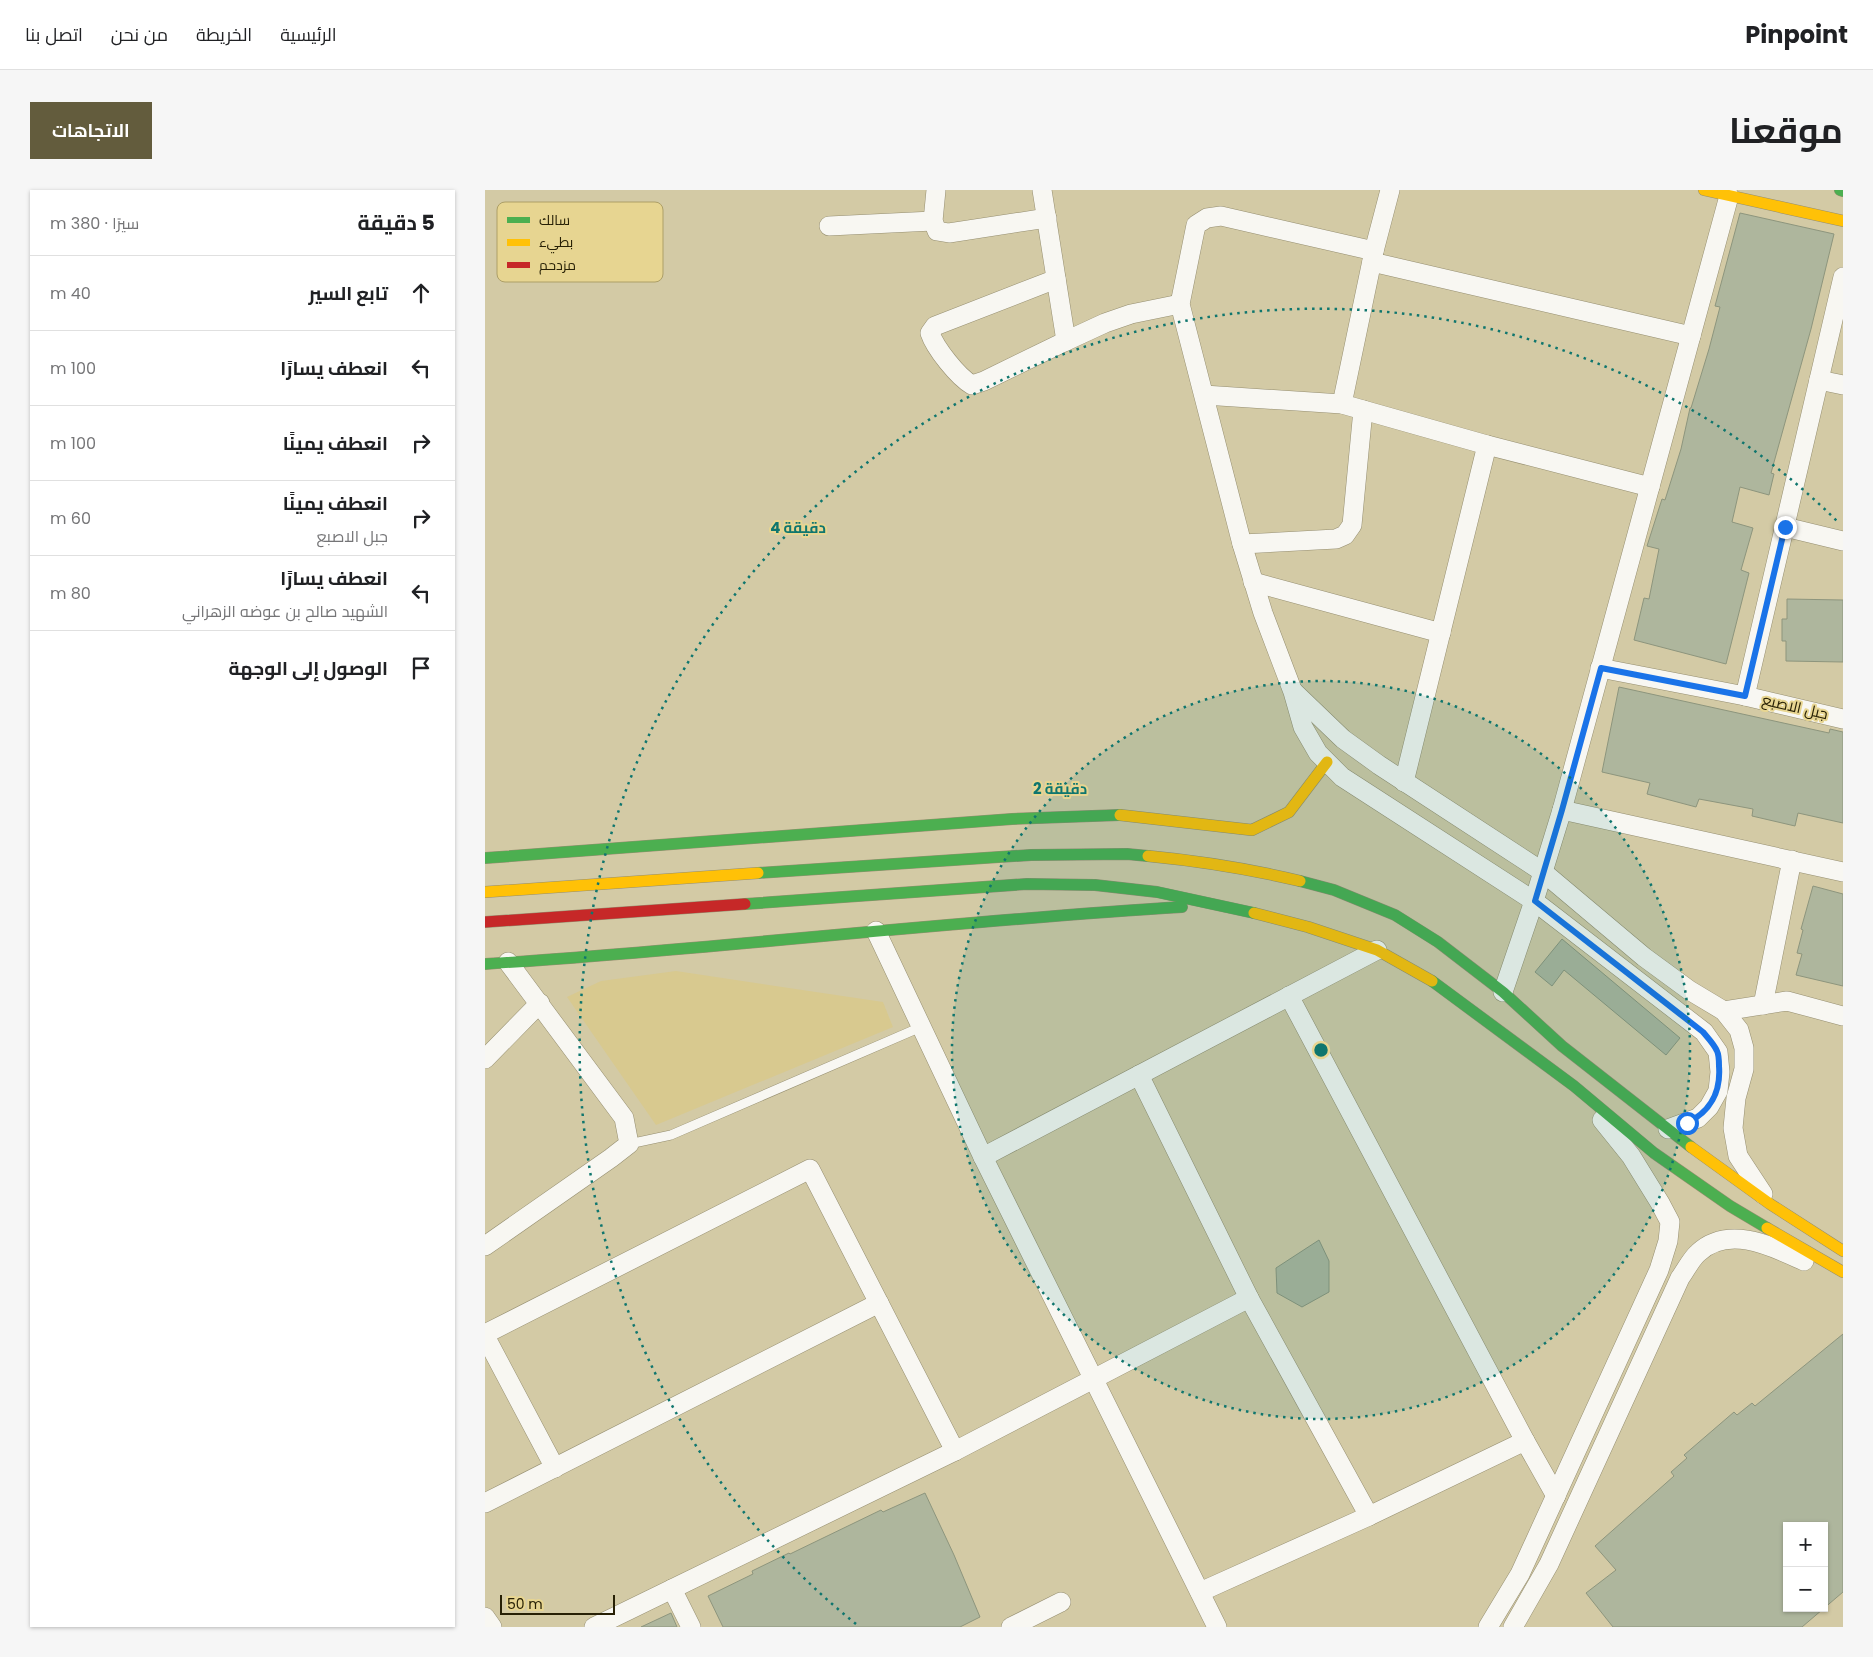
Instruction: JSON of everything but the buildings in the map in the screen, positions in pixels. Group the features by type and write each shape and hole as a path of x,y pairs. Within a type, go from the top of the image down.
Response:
{"main road":[{"path":"1704,190 1843,222"},
{"path":"485,858 1012,819 1119,815 1252,830 1289,812 1327,762"},
{"path":"843,832 902,840"},
{"path":"972,848 1031,855"},
{"path":"485,892 1031,855 1127,854 1194,860 1263,872 1334,890 1395,915 1438,942 1503,992 1562,1046 1668,1129 1770,1204 1843,1251"},
{"path":"485,922 1027,884 1095,885 1157,892 1221,905 1307,927 1377,950 1436,983 1574,1086 1654,1154 1730,1206 1843,1272"},
{"path":"485,964 612,955 1074,913 1221,905"}],"street":[{"path":"937,190 933,221 937,231 949,233 1047,218"},
{"path":"1042,190 1066,341"},
{"path":"1342,404 1373,257 1390,190"},
{"path":"1503,992 1535,901 1562,810 1729,196"},
{"path":"1668,1129 1698,1118 1709,1107 1718,1091 1720,1072 1718,1052 1703,1032 1535,901 1343,777 1318,753 1303,727 1293,692 1253,582 1180,304 1196,225 1207,218 1221,216 1373,257 1691,336"},
{"path":"829,226 933,221"},
{"path":"1745,696 1843,277"},
{"path":"1056,279 935,326 930,333 933,341 964,380 972,385 1105,323 1131,314 1180,304"},
{"path":"1819,380 1843,385"},
{"path":"1204,395 1342,404 1487,445 1650,487"},
{"path":"1242,544 1336,539 1345,534 1352,524 1363,410"},
{"path":"1404,782 1487,445"},
{"path":"1785,527 1843,540"},
{"path":"1253,582 1441,633"},
{"name":"جبل الاصبع","path":"1601,668 1745,696 1843,718"},
{"path":"1293,692 1343,739 1404,782 1543,872 1644,957 1689,990 1724,1011 1739,1030 1744,1048 1744,1069 1737,1098 1733,1128 1738,1156 1770,1204"},
{"path":"1562,810 1843,872"},
{"path":"1763,1005 1792,860"},
{"path":"876,931 983,1157 1217,1627"},
{"path":"983,1157 1377,950"},
{"path":"485,1246 629,1144 624,1118 508,962"},
{"path":"1289,996 1556,1496"},
{"path":"1724,1011 1787,1002 1843,1016"},
{"path":"485,1059 540,1003"},
{"path":"1139,1075 1249,1298 1369,1516"},
{"path":"1488,1627 1520,1574 1659,1270 1669,1241 1670,1222 1631,1156 1574,1086"},
{"path":"555,1468 485,1335 810,1169 955,1451"},
{"path":"1513,1627 1549,1564 1680,1278 1699,1252 1717,1242 1739,1239 1760,1242 1843,1277"},
{"path":"593,1627 955,1451 1249,1298"},
{"path":"485,1503 879,1303"},
{"path":"1200,1592 1369,1516 1525,1441"},
{"path":"672,1589 691,1627"},
{"path":"1014,1626 1061,1602"},
{"path":"485,1617 491,1627"}],"lane":[{"path":"629,1144 671,1135 921,1027"}],"shaded area":[{"path":"676,971 883,1002 893,1027 656,1125 567,997 601,981"}],"traffic: fast":[{"path":"485,858 1012,819 1120,815"},
{"path":"758,873 1031,855 1127,854 1148,856"},
{"path":"1300,881 1334,890 1395,915 1438,942 1503,992 1562,1046 1691,1147"},
{"path":"745,904 1027,884 1095,885 1157,892 1254,913"},
{"path":"485,964 1182,907"},
{"path":"1432,981 1574,1086 1654,1153 1730,1206 1767,1228"}],"traffic: slow":[{"path":"1704,190 1843,221"},
{"path":"1120,815 1252,830 1289,812 1327,762"},
{"path":"1148,856 1225,866 1300,881"},
{"path":"485,892 758,873"},
{"path":"1254,913 1308,927 1377,950 1432,981"},
{"path":"1691,1147 1770,1204 1843,1251"},
{"path":"1767,1228 1843,1272"}],"traffic: jam":[{"path":"485,922 745,904"}],"route":[{"path":"1687,1123 1698,1118 1709,1107 1718,1091 1720,1072 1718,1052 1703,1032 1535,901 1601,668 1745,696 1785,527"}]}
